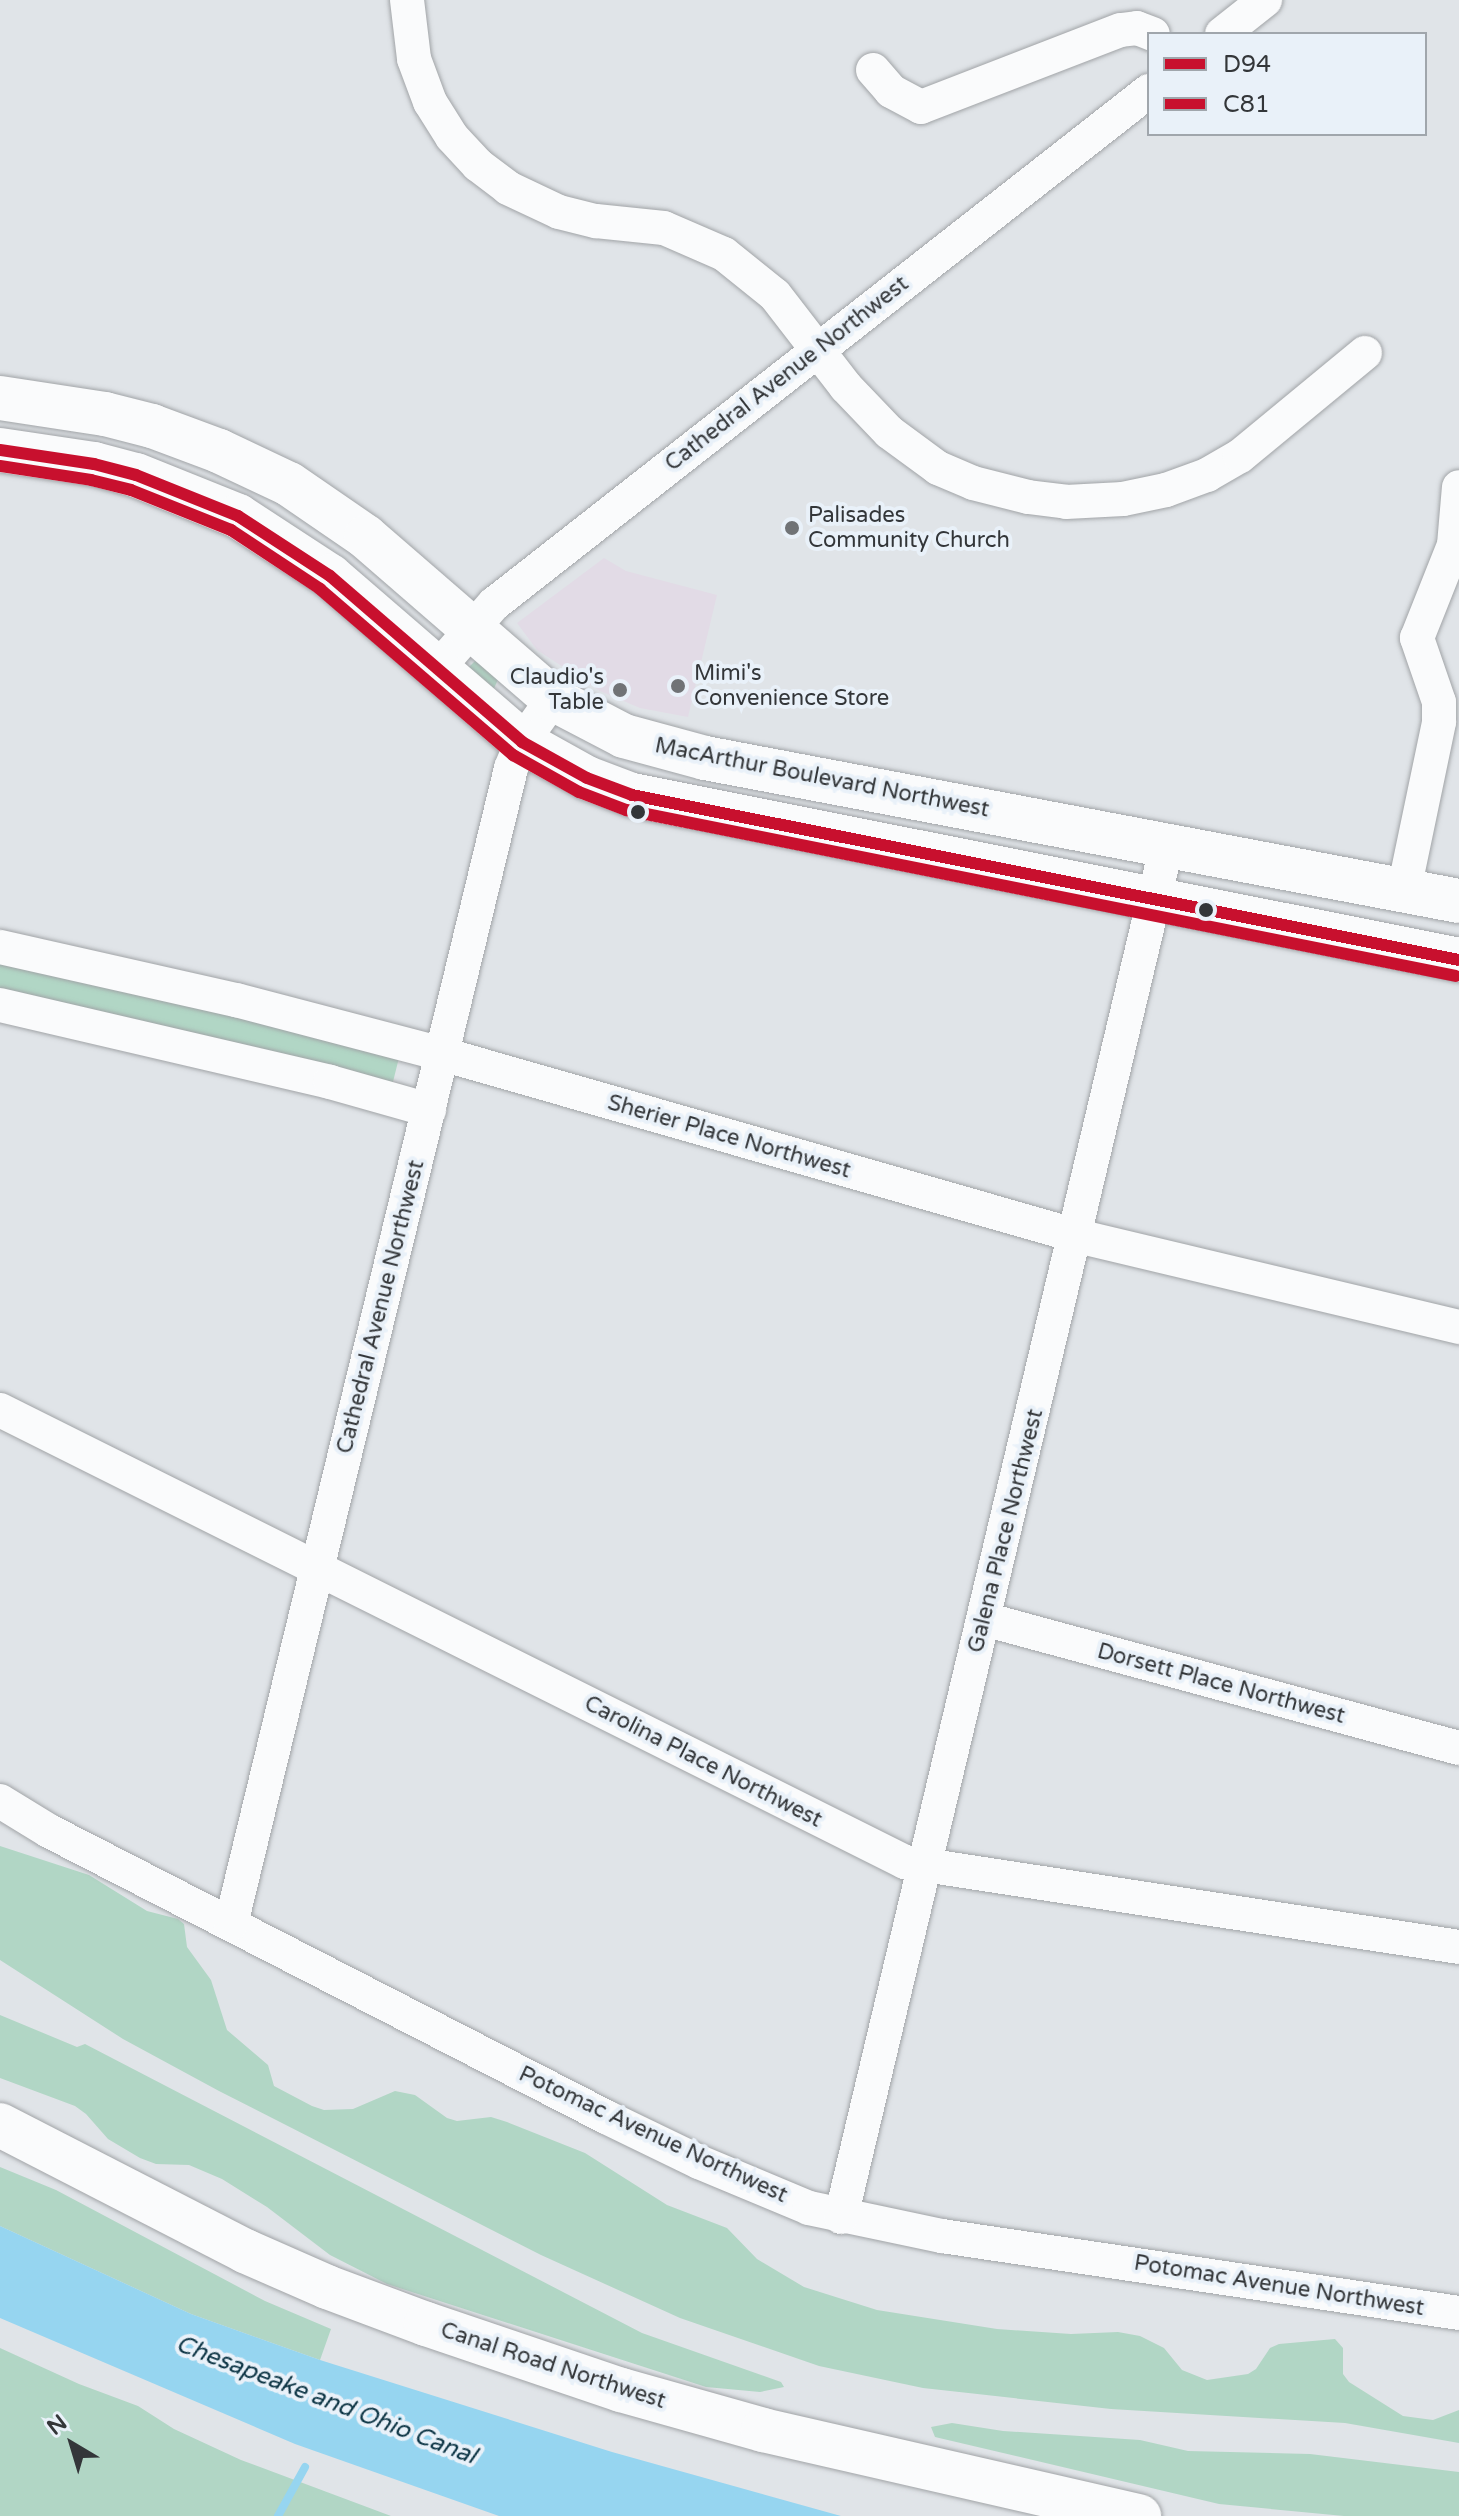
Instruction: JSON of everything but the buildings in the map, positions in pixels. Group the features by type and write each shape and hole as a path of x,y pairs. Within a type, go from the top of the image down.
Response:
{"main road":[{"name":"MacArthur Boulevard Northwest","path":"0,398 128,420 197,441 242,460 326,508 473,628 553,699 624,736 705,758 1459,901"},
{"path":"0,450 126,472 178,489 228,511 321,569 522,742 587,778 659,803 1459,960"},
{"name":"Canal Road Northwest","path":"0,2125 245,2251 327,2287 426,2324 621,2390 763,2430 1139,2516"}],"street":[{"path":"407,0 414,59 430,102 452,137 492,177 524,197 559,212 596,221 664,228 717,250 763,284 871,415 938,468 1009,493 1078,502 1137,497 1207,475 1248,450 1365,353"},
{"path":"1225,32 1265,0"},
{"path":"873,70 891,91 921,107 1121,30 1137,28 1148,32"},
{"name":"Cathedral Avenue Northwest","path":"437,669 494,604 1147,93"},
{"path":"1404,890 1439,722 1439,702 1417,638 1454,545 1459,487"},
{"name":"Cathedral Avenue Northwest","path":"231,1924 507,782 522,742 553,699"},
{"name":"Galena Place Northwest","path":"841,2217 1077,1236 1167,844"},
{"name":"Sherier Place Northwest","path":"0,947 236,1000 442,1054 1077,1236 1459,1327"},
{"path":"0,1005 330,1082 429,1110"},
{"name":"Carolina Place Northwest","path":"0,1410 886,1855 924,1868 1459,1947"},
{"name":"Dorsett Place Northwest","path":"984,1619 1459,1748"},
{"name":"Potomac Avenue Northwest","path":"0,1801 49,1831 699,2162 790,2201 841,2217 942,2236 1459,2313"}],"shaded area":[{"path":"604,558 626,571 717,595 688,717 640,708 600,691 537,650 517,623"}],"green space":[{"path":"475,661 499,677 492,693 466,670"},
{"path":"0,955 400,1055 390,1093 0,995"},
{"path":"0,1846 89,1875 147,1911 178,1919 184,1924 187,1947 211,1980 227,2030 268,2065 274,2086 312,2106 324,2110 353,2109 395,2091 415,2095 447,2118 457,2121 491,2117 507,2122 585,2153 667,2205 727,2228 757,2259 804,2287 877,2310 997,2329 1071,2334 1118,2332 1140,2336 1164,2348 1182,2370 1207,2380 1248,2374 1256,2369 1270,2348 1279,2344 1335,2339 1343,2348 1343,2374 1349,2382 1403,2416 1433,2420 1459,2410 1459,2443 1345,2423 1111,2409 923,2388 819,2366 680,2318 541,2255 219,2091 123,2039 0,1960"},
{"path":"0,2015 77,2047 85,2044 642,2333 781,2382 784,2387 760,2392 706,2387 387,2284 330,2255 267,2207 222,2179 189,2165 156,2164 140,2158 108,2139 75,2106 0,2078"},
{"path":"0,2167 56,2190 265,2301 331,2329 320,2360 191,2314 0,2226"},
{"path":"0,2348 79,2384 138,2406 174,2429 241,2460 391,2516 0,2516"},
{"path":"952,2423 1003,2431 1140,2440 1188,2451 1310,2454 1459,2472 1459,2516 1344,2516 1219,2504 935,2437 931,2427"}],"water":[{"name":"Chesapeake and Ohio Canal","path":"0,2226 191,2314 320,2360 612,2452 841,2516 499,2516 295,2444 0,2318"}],"waterway":[{"path":"278,2516 305,2467"}],"transit line":[{"name":"D94","path":"0,450 94,464 136,475 238,516 330,576 522,742 587,778 632,795 1459,960"},
{"name":"C81","path":"0,466 91,480 131,490 231,530 320,589 513,755 579,792 626,810 1456,976"}],"place":[{"name":"Palisades Community Church","path":"792,528"},
{"name":"Mimi's Convenience Store","path":"678,686"},
{"name":"Claudio's Table","path":"620,690"}]}
